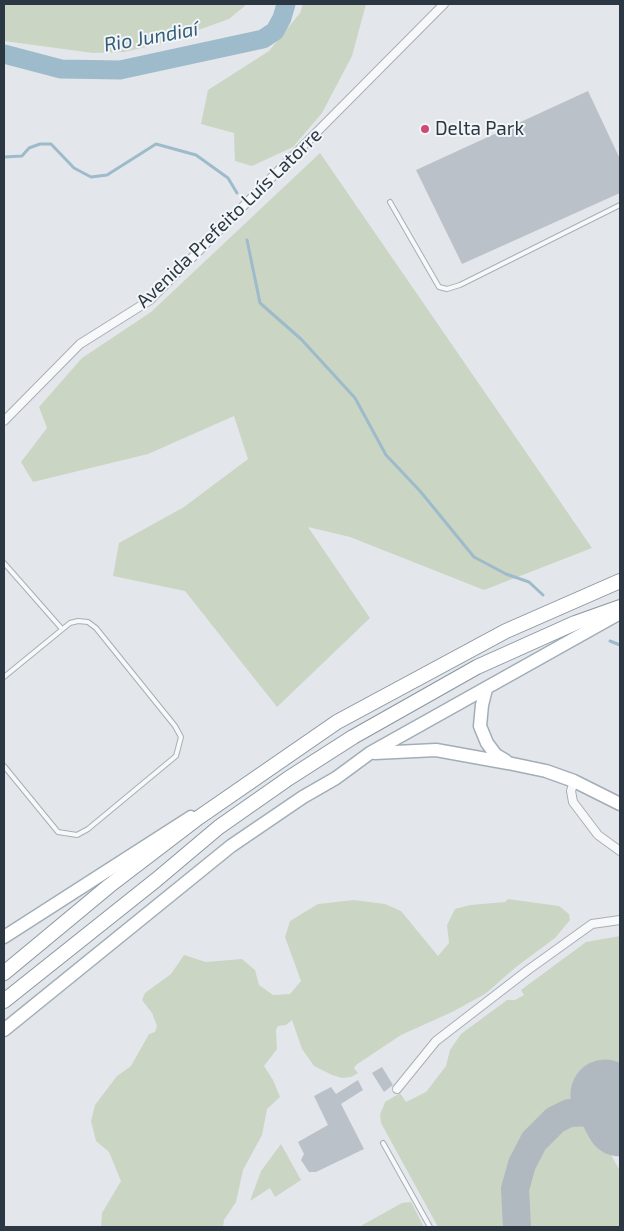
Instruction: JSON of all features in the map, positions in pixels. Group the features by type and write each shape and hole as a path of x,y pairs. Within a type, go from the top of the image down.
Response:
{"highway":[{"path":"4,974 143,860 255,778 337,722 506,631 620,573"},
{"path":"506,631 620,580"},
{"path":"4,1001 220,826 289,778 354,737 477,667 575,622 620,606"}],"main road":[{"path":"4,1030 231,846 302,796 336,778 370,753 620,613"},
{"path":"486,689 480,726 487,743 496,755 508,763"},
{"path":"370,753 436,750 508,763 546,771 574,781 620,804"},
{"path":"4,937 82,885 255,778"}],"street":[{"name":"Avenida Prefeito Luís Latorre","path":"4,421 80,344 150,300 444,4"},
{"path":"574,781 571,791 573,802 598,835 620,851"},
{"path":"398,1089 436,1041 528,970 592,924 620,920"}],"lane":[{"path":"390,202 439,287 447,289 460,285 620,205"},
{"path":"4,563 62,629"},
{"path":"4,677 62,629 78,621 88,622 96,628 175,726 181,737 176,756 88,829 77,835 58,832 4,766"},
{"path":"383,1143 430,1227"}],"green space":[{"path":"4,4 247,4 229,19 159,44 124,52 93,53 4,41"},
{"path":"303,4 366,4 352,56 322,113 293,147 252,166 235,161 234,133 201,124 208,90 269,51 300,13"},
{"path":"320,153 592,548 484,590 350,537 308,527 370,618 277,707 185,591 113,576 119,543 184,507 248,459 234,416 148,454 33,482 21,462 47,428 39,407 82,358 151,312"},
{"path":"508,899 559,906 569,914 570,920 555,938 516,967 485,994 452,1012 401,1035 356,1065 354,1068 358,1073 351,1077 342,1078 314,1066 302,1049 292,1020 286,1025 278,1026 276,1030 277,1049 264,1066 273,1080 280,1097 267,1109 262,1135 243,1170 236,1202 224,1220 223,1227 101,1227 102,1213 121,1181 109,1152 96,1141 91,1121 95,1105 117,1076 131,1066 149,1034 155,1032 157,1026 152,1013 142,1000 145,993 171,974 184,955 206,962 242,959 255,970 259,985 273,995 290,994 301,981 285,937 290,921 318,904 354,900 385,904 401,911 438,956 449,943 447,925 455,909 470,905 505,902"},
{"path":"620,936 620,1074 551,1113 528,1137 514,1164 509,1185 507,1201 510,1227 438,1227 381,1123 380,1115 385,1102 400,1093 406,1102 426,1092 446,1066 450,1050 461,1034 507,1000 515,1000 524,995 521,990 586,942"},
{"path":"575,1121 595,1126 620,1171 620,1227 526,1227 524,1190 531,1164 543,1144 556,1130"},
{"path":"281,1144 301,1180 275,1197 270,1188 250,1201 261,1171"},
{"path":"411,1202 424,1227 359,1227 402,1203"}],"building":[{"path":"588,91 620,159 620,193 462,264 416,170"},
{"path":"382,1067 393,1085 384,1092 372,1073"},
{"path":"358,1080 363,1090 341,1104 364,1149 316,1172 309,1172 301,1160 304,1154 298,1142 328,1125 314,1096 331,1087 336,1094"}],"waterway":[{"name":"Rio Jundiaí","path":"4,54 61,69 120,70 263,39 275,31 282,18 286,4"},
{"path":"4,157 22,156 29,148 40,144 51,144 74,168 91,177 107,175 156,144 196,155 228,178 237,193"},
{"path":"247,240 260,303 301,339 355,398 386,455 420,491 474,557 506,574 529,582 543,595"},
{"path":"610,641 620,645"}],"taxiway":[{"path":"517,1227 515,1189 522,1164 534,1141 555,1120 569,1113 594,1112 617,1117 620,1100"}],"runway":[{"path":"605,1094 620,1122"}],"place":[{"name":"Delta Park","path":"425,129"}]}
